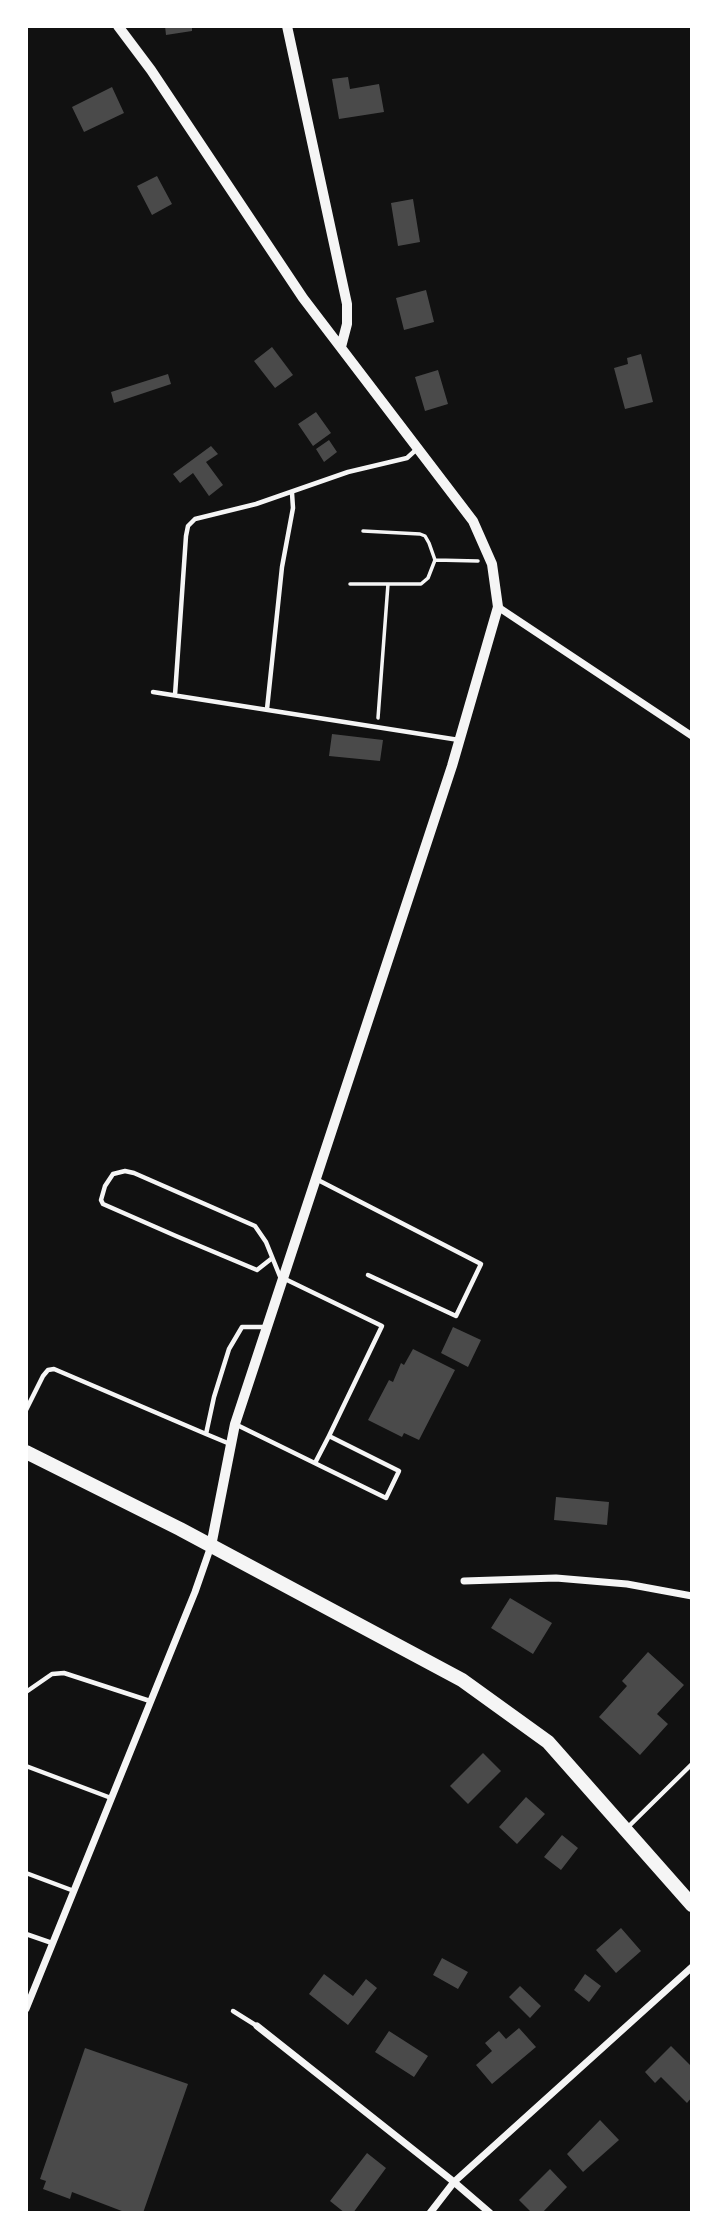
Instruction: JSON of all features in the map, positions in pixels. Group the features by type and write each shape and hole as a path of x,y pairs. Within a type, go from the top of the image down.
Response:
{"main road":[{"path":"26,1452 211,1546 462,1680 548,1742 692,1905"}],"street":[{"path":"26,2009 195,1592 211,1546 235,1424 460,740 498,607 492,564 473,521 303,298 151,70 118,26"},
{"path":"287,26 346,304 347,324 341,347"},
{"path":"498,607 692,736"},
{"path":"464,1581 556,1578 627,1584 692,1596"},
{"path":"430,2213 454,2182 692,1967"},
{"path":"257,2026 490,2213"}],"lane":[{"path":"175,695 188,526 195,519 292,493 348,472 407,458 418,449"},
{"path":"267,709 282,567 293,508 292,493"},
{"path":"153,692 460,740"},
{"path":"271,1259 257,1270 103,1204 101,1200 105,1185 113,1174 125,1171 197,1199 255,1226 266,1242 271,1259 282,1279 382,1326 315,1463"},
{"path":"314,1178 481,1264 456,1316 369,1275"},
{"path":"206,1434 229,1349 242,1327 266,1327"},
{"path":"26,1410 43,1376 48,1370 54,1370 231,1445"},
{"path":"235,1424 386,1498 399,1471 329,1436"},
{"path":"26,1692 52,1674 64,1673 151,1702"},
{"path":"626,1829 692,1764"},
{"path":"26,1766 111,1798"},
{"path":"26,1873 74,1891"},
{"path":"26,1934 52,1943"},
{"path":"233,2011 257,2026"}],"path":[{"path":"350,584 421,584 428,578 435,560 425,536 363,531"},
{"path":"435,560 478,561"},
{"path":"377,726 388,584"}],"building":[{"path":"165,26 192,26 192,31 166,35"},
{"path":"348,77 350,89 379,84 384,112 339,119 332,79"},
{"path":"112,87 124,113 84,132 72,107"},
{"path":"157,176 172,204 152,215 137,186"},
{"path":"413,199 420,242 398,246 391,203"},
{"path":"426,290 434,322 404,330 396,298"},
{"path":"272,347 293,375 275,388 254,361"},
{"path":"641,354 653,402 625,409 614,368 628,364 627,358"},
{"path":"438,370 448,404 425,411 415,377"},
{"path":"168,374 171,384 114,403 111,392"},
{"path":"316,412 331,433 313,446 298,424"},
{"path":"329,440 337,452 324,462 316,449"},
{"path":"211,446 218,454 206,462 223,485 209,496 193,473 180,483 173,474"},
{"path":"332,734 383,740 380,761 329,756"},
{"path":"453,1327 481,1340 468,1367 441,1353"},
{"path":"413,1349 455,1370 419,1440 404,1433 402,1437 368,1420 389,1380 393,1382 401,1363 404,1365"},
{"path":"556,1497 609,1502 607,1525 554,1520"},
{"path":"510,1598 552,1623 533,1654 491,1628"},
{"path":"648,1652 684,1685 657,1714 668,1724 640,1755 599,1717 627,1686 622,1681"},
{"path":"483,1753 501,1771 468,1804 450,1786"},
{"path":"526,1797 545,1814 517,1844 499,1827"},
{"path":"562,1835 578,1848 561,1870 544,1857"},
{"path":"621,1928 641,1951 616,1973 596,1950"},
{"path":"442,1958 468,1972 458,1989 433,1975"},
{"path":"324,1974 353,1996 366,1979 377,1988 348,2025 309,1994"},
{"path":"585,1974 601,1986 589,2002 574,1990"},
{"path":"520,1986 541,2006 530,2018 509,1997"},
{"path":"519,2028 536,2047 492,2084 476,2065 492,2051 485,2043 499,2031 506,2039"},
{"path":"389,2031 428,2056 414,2077 375,2052"},
{"path":"671,2046 692,2067 692,2097 687,2103 661,2077 655,2083 645,2072"},
{"path":"85,2048 188,2084 143,2213 127,2213 72,2192 70,2199 43,2189 46,2181 40,2179"},
{"path":"600,2120 619,2140 583,2172 567,2154"},
{"path":"367,2153 386,2168 353,2213 345,2213 330,2201"},
{"path":"550,2169 567,2187 542,2213 532,2213 519,2200"}]}
